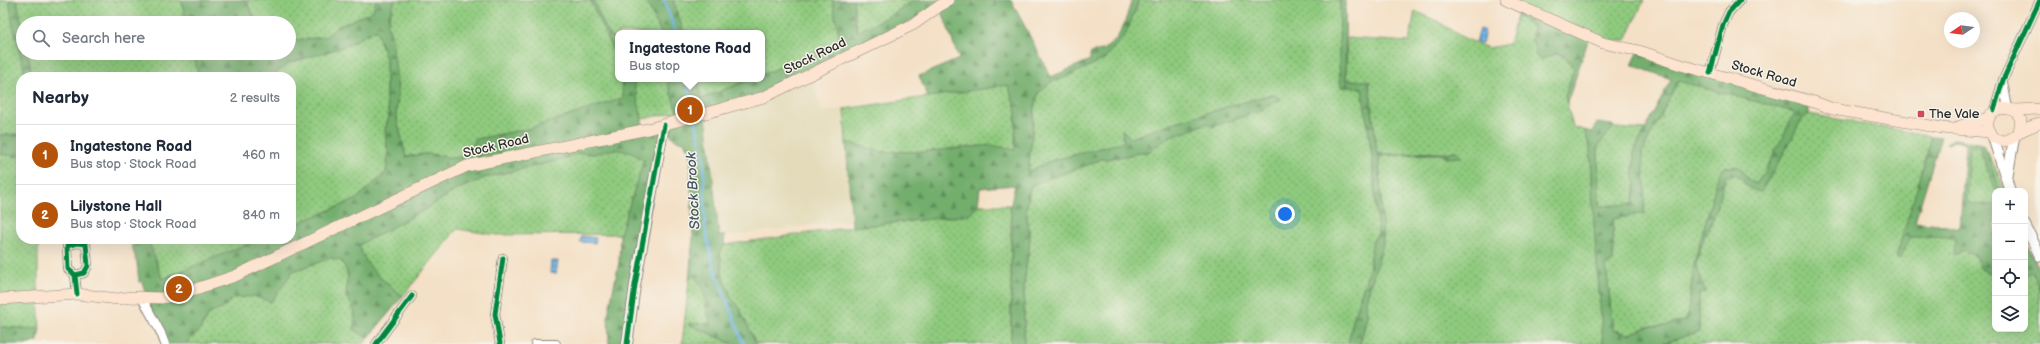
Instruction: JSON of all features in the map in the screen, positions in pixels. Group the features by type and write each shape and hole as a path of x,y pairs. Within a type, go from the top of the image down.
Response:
{"main road":[{"name":"Stock Road","path":"0,299 77,294 118,299 177,296 235,276 467,166 664,125 764,97 914,24 948,0"},
{"name":"Stock Road","path":"1506,0 1603,43 1639,51 1710,74 1814,102 1833,109 1991,134 2004,141 2040,123"},
{"name":"Stock Road","path":"1954,128 1991,114 2001,108 2040,109"},
{"path":"2012,109 2021,120 2017,135"},
{"path":"1991,114 1987,125 1991,134"}],"street":[{"path":"1710,74 1723,25 1730,12 1740,0"},
{"path":"1991,114 2003,80 2040,0"},
{"path":"2003,80 2012,109"},
{"path":"627,344 634,285 664,125"},
{"path":"1991,134 2008,186"},
{"path":"2008,186 2017,135"},
{"path":"2028,231 2040,256"},
{"path":"501,344 495,314 503,258"},
{"path":"75,275 77,294"},
{"path":"375,344 412,296"},
{"path":"142,298 161,333 164,344"},
{"path":"535,344 556,344"}],"shaded area":[{"path":"811,74 822,112 844,109 852,220 719,237 706,116"}],"green space":[{"path":"0,0 9,0 16,32 16,60 22,60 25,72 16,72 16,134 0,135"},
{"path":"9,0 17,0 20,16 16,16 16,38"},
{"path":"17,0 181,0 185,16 20,16"},
{"path":"181,0 246,0 254,16 185,16"},
{"path":"246,0 376,0 373,11 337,27 325,37 296,40 296,16 254,16"},
{"path":"376,0 395,0 387,24 392,38 398,92 396,115 406,157 425,154 454,158 460,157 471,148 476,139 528,129 623,98 621,82 634,82 643,130 664,125 627,344 609,344 608,315 619,262 620,234 644,160 632,153 615,149 593,154 578,153 563,159 484,178 456,190 424,210 359,245 366,261 376,274 403,296 368,338 354,329 355,312 346,295 348,274 342,261 331,258 293,271 271,302 254,296 233,298 221,309 209,314 200,330 185,344 165,344 146,296 142,281 139,282 137,263 131,244 150,244 162,279 248,244 296,244 296,224 355,200 386,173 388,154 385,130 389,117 386,98 386,59 376,29 346,46 289,63 278,72 198,72 195,60 296,60 296,40 325,37 337,27 373,11"},
{"path":"395,0 590,0 615,51 615,82 621,82 624,98 528,129 476,139 471,148 460,157 454,158 425,154 406,157 396,115 398,92 392,38 387,24"},
{"path":"590,0 593,0 606,29 615,44 615,54"},
{"path":"593,0 646,0 660,30 615,30 615,42 603,24"},
{"path":"646,0 673,0 683,30 660,30"},
{"path":"673,0 832,0 841,40 765,74 765,30 683,30"},
{"path":"832,0 853,0 857,32 886,18 914,0 1011,0 1051,77 1090,60 1090,54 1095,51 1102,50 1110,45 1122,28 1132,0 1139,0 1126,34 1104,59 1064,78 1051,82 1039,92 1035,104 1028,172 1047,162 1124,142 1122,130 1131,138 1169,124 1272,94 1281,99 1257,112 1212,127 1207,123 1186,132 1170,136 1150,151 1101,159 1031,185 1026,209 1030,239 1024,283 1024,344 1011,344 1012,220 1010,209 1015,185 980,188 978,205 969,215 852,227 846,142 883,152 919,152 992,145 1015,150 1016,110 1008,85 928,97 919,76 959,59 940,6 764,97 706,116 719,236 725,236 724,245 720,252 723,277 732,299 739,307 756,344 733,344 688,324 712,323 707,313 704,290 693,274 689,280 693,237 690,154 684,142 674,139 670,134 672,122 680,120 668,84 669,82 698,82 702,99 744,82 765,82 765,74 840,40"},
{"path":"853,0 914,0 886,18 857,32"},
{"path":"1139,0 1340,0 1339,65 1341,87 1362,88 1372,155 1378,233 1373,241 1370,257 1370,268 1355,312 1348,344 1024,344 1024,283 1030,239 1026,209 1031,185 1101,159 1150,151 1170,136 1186,132 1207,123 1257,112 1281,99 1272,94 1169,124 1131,138 1122,130 1124,142 1047,162 1028,173 1035,104 1039,92 1051,82 1064,78 1104,59 1135,12"},
{"path":"1340,0 1345,0 1346,80 1369,81 1377,154 1445,153 1455,151 1460,153 1461,157 1447,158 1440,154 1379,156 1383,244 1366,300 1367,316 1360,344 1348,344 1355,312 1370,268 1370,257 1373,241 1378,233 1372,155 1362,88 1341,87 1339,65"},
{"path":"1506,0 1644,0 1626,40 1603,43"},
{"path":"1519,6 1589,38 1567,103 1565,96 1574,68 1567,58 1559,53 1540,60 1535,55 1535,46 1532,41 1533,26 1517,15"},
{"path":"1415,11 1437,21 1462,37 1488,48 1509,44 1517,15 1533,26 1532,41 1535,46 1535,55 1553,53 1561,55 1574,68 1565,96 1573,127 1584,130 1590,150 1603,344 1360,344 1367,316 1366,300 1383,244 1379,156 1409,154 1377,154 1369,81 1346,80 1347,38 1409,42","holes":["1455,151 1461,156 1451,157 1433,153"]},
{"path":"376,29 386,59 386,98 389,117 385,130 388,154 386,173 355,200 296,224 296,72 278,72 289,63 346,46"},
{"path":"1639,51 1809,101 1809,114 1802,118 1788,146 1761,192 1749,187 1739,176 1735,174 1726,176 1712,222 1705,234 1696,264 1705,292 1699,294 1699,332 1661,344 1603,344 1593,209 1592,170 1590,150 1584,130 1593,132 1597,123 1612,125 1613,128 1598,146 1599,206 1633,204 1636,185 1633,172 1634,152 1671,79 1632,65","holes":["1678,81 1795,112 1765,172 1756,184 1749,180 1739,167 1725,167 1719,173 1694,264 1687,320 1665,326 1651,326 1629,334 1613,330 1606,265 1613,261 1613,219 1644,213 1645,184 1642,153"]},
{"path":"22,60 29,60 31,72 25,72"},
{"path":"29,60 195,60 198,72 31,72"},
{"path":"1678,81 1796,112 1765,172 1756,184 1749,180 1739,167 1725,167 1719,173 1694,264 1687,320 1665,326 1651,326 1629,334 1613,330 1606,265 1613,261 1613,219 1644,213 1645,184 1641,153"},
{"path":"634,82 669,82 668,84 677,112 642,119"},
{"path":"698,82 744,82 701,99"},
{"path":"1009,85 1016,110 1015,151 992,145 919,152 882,152 846,142 844,109"},
{"path":"1809,114 1932,136 1921,174 1915,222 1960,228 1969,141 1982,144 1996,168 2004,188 1992,188 1992,332 2028,332 2028,245 2040,272 2040,344 1661,344 1699,331 1699,293 1705,292 1696,264 1705,234 1712,222 1726,176 1735,174 1741,177 1745,185 1761,192 1788,146 1802,118"},
{"path":"1612,125 1616,128 1645,130 1634,152 1633,172 1636,185 1633,204 1599,207 1598,146 1612,128"},
{"path":"16,134 16,156 0,154 0,135"},
{"path":"1932,136 1941,137 1915,222 1960,228 1966,143 1954,141 1948,144 1946,143 1954,139 1982,144 1988,153 1999,188 1995,188 1979,147 1970,146 1967,203 1992,205 1992,275 1981,269 1974,255 1964,250 1954,255 1955,239 1950,238 1939,236 1911,237 1900,259 1896,257"},
{"path":"615,148 632,153 644,160 620,234 497,235 457,229 403,296 376,274 362,253 359,245 424,210 456,190 484,178 563,159 578,153 593,154"},
{"path":"0,154 16,156 16,244 38,244 38,297 40,329 0,327"},
{"path":"978,205 1011,205 1011,344 756,344 739,307 732,299 723,277 720,252 724,245 852,227 969,215"},
{"path":"150,244 248,244 162,280"},
{"path":"2028,249 2040,272 2040,291 2033,272 2028,274"},
{"path":"331,258 342,261 348,274 346,295 355,312 354,329 368,338 364,344 185,344 200,330 209,314 221,309 233,298 254,296 271,302 293,271"},
{"path":"693,273 704,290 707,313 712,324 689,324 733,344 682,344 689,280"},
{"path":"0,327 40,329 38,341 29,344 0,344"}],"water":[{"path":"1480,29 1485,31 1482,43 1476,42"},
{"path":"581,236 596,238 595,243 580,242"},
{"path":"551,261 558,261 556,274 550,273"}],"waterway":[{"name":"Stock Brook","path":"664,0 675,30"},
{"name":"Stock Brook","path":"688,82 694,114"},
{"name":"Stock Brook","path":"695,119 704,161 705,229 715,271 744,344"}],"cycle path":[{"path":"1710,73 1723,25 1729,12 1740,0"},
{"path":"1994,110 2003,80 2040,0"},
{"path":"627,344 635,285 664,125"},
{"path":"74,244 67,246 68,269 75,275"},
{"path":"75,275 84,273 88,266 86,244"},
{"path":"500,343 495,314 503,258"},
{"path":"75,275 77,294"},
{"path":"376,344 412,296"}],"place":[{"name":"Ingatestone Road","path":"690,110"},
{"name":"The Vale","path":"1921,114"},
{"name":"Lilystone Hall","path":"179,289"}]}
